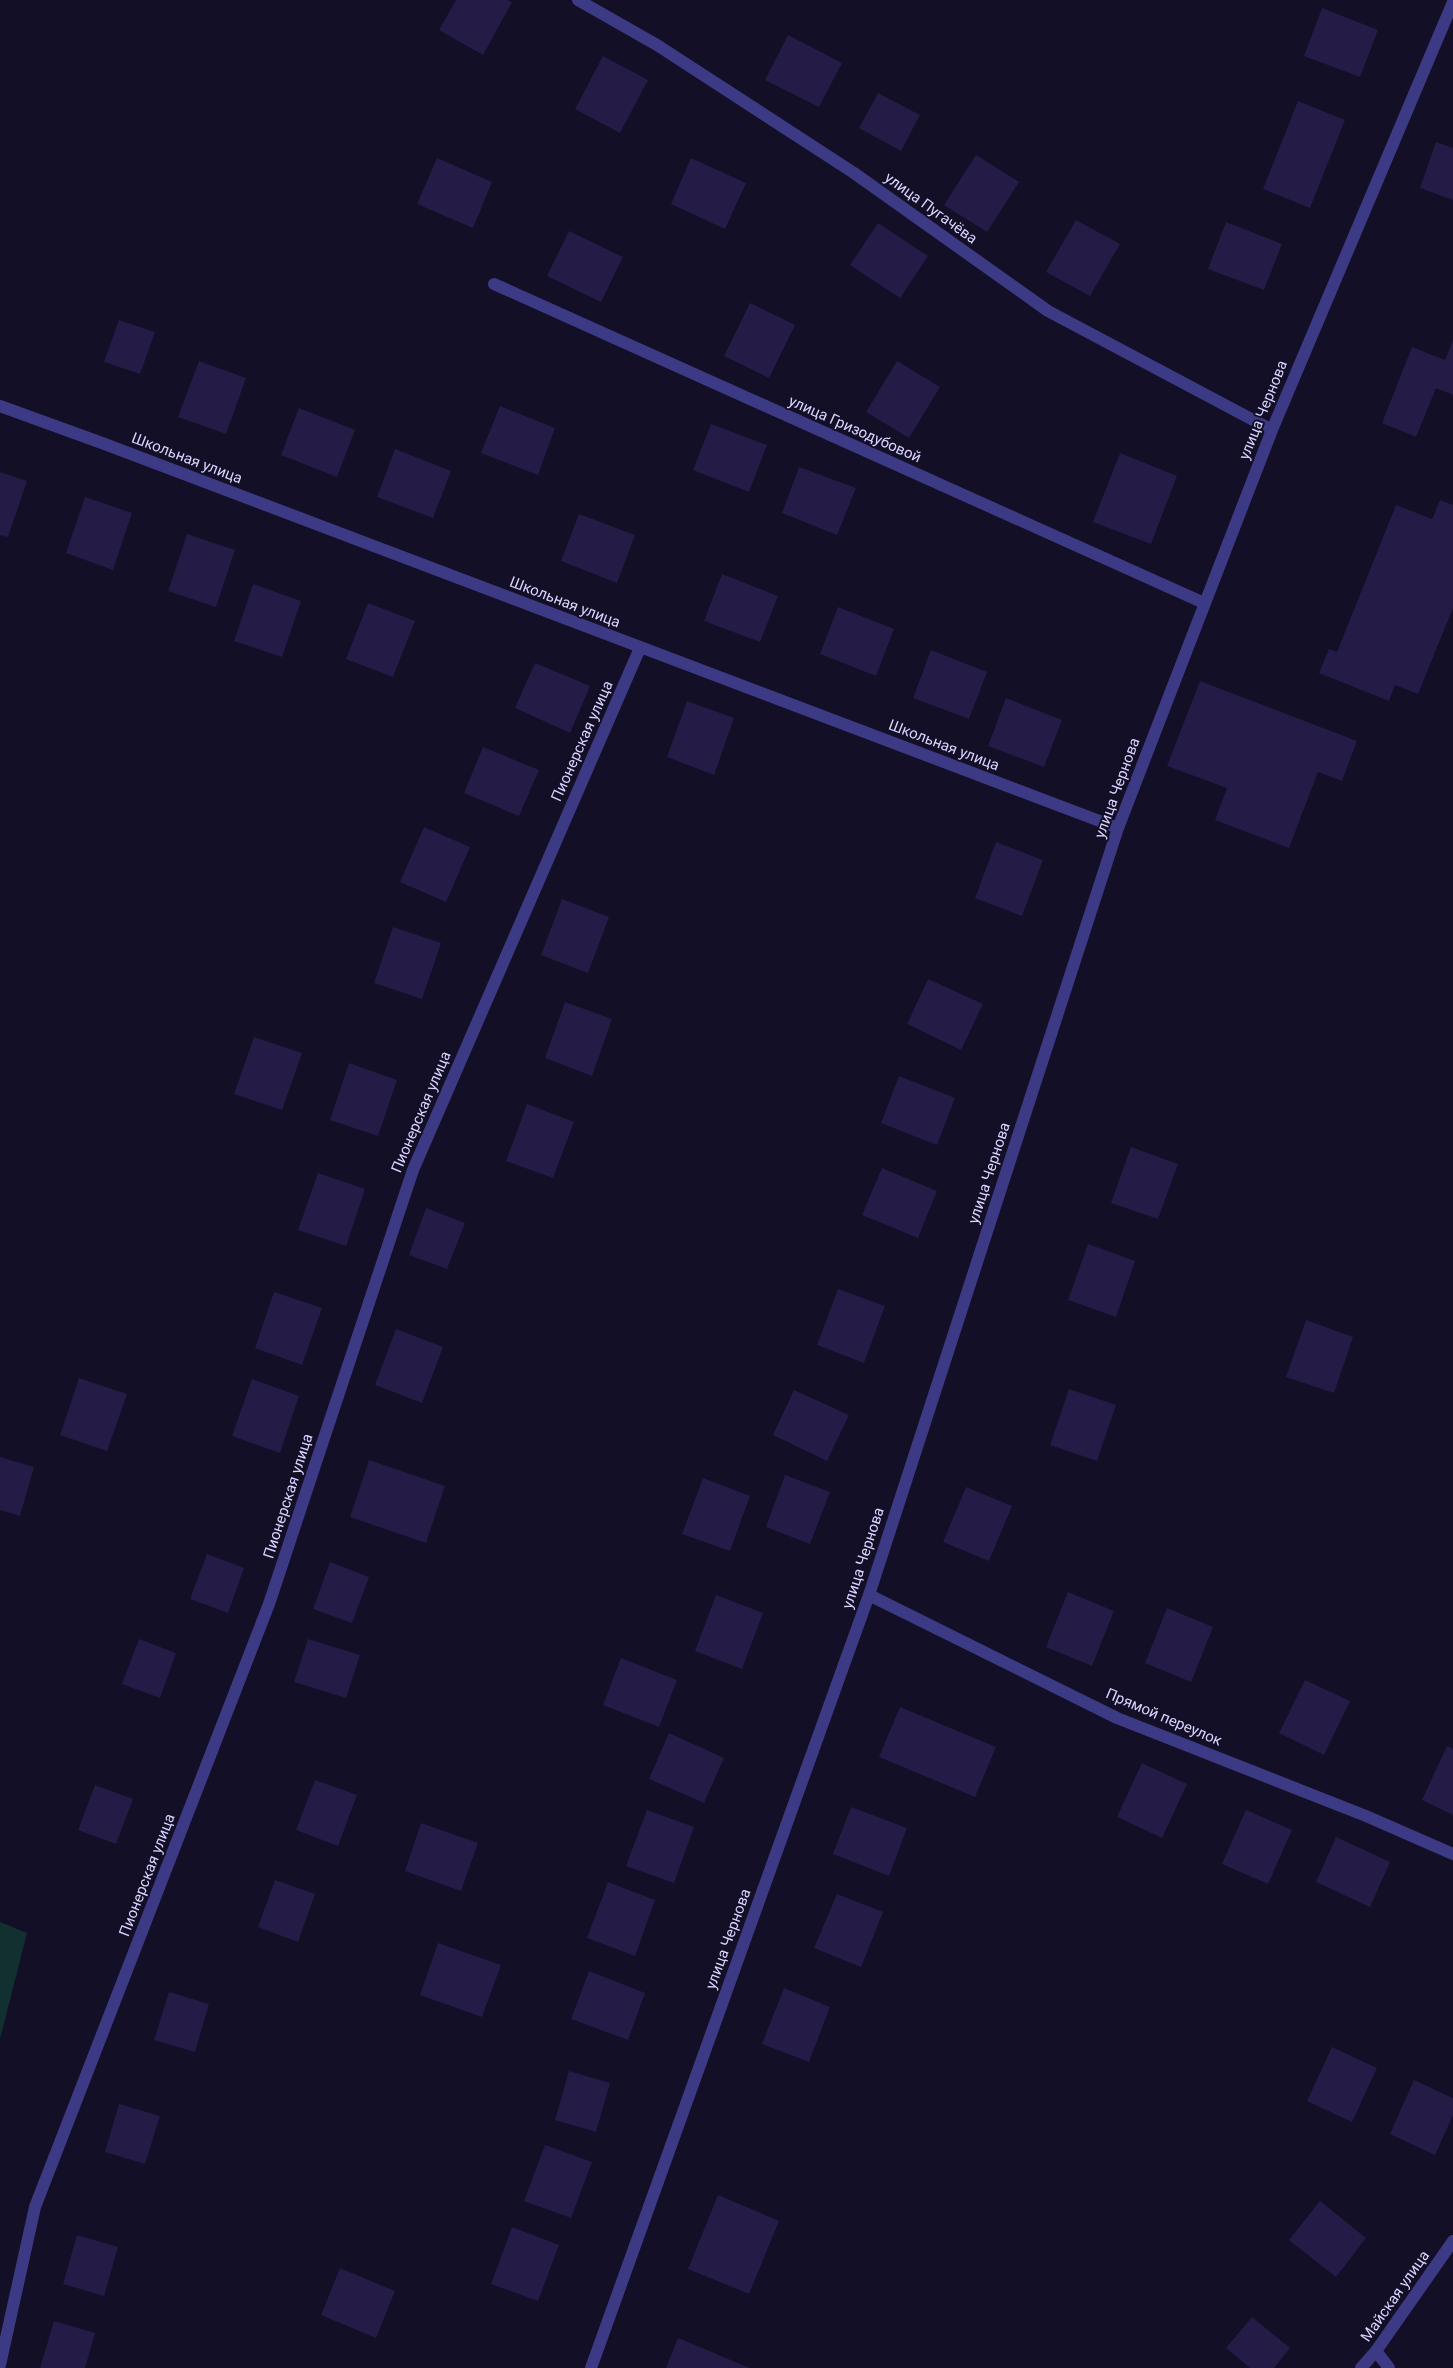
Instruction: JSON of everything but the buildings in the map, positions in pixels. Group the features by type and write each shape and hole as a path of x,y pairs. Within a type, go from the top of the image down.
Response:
{"street":[{"name":"улица Пугачёва","path":"578,0 657,45 854,173 1048,312 1272,430"},
{"name":"улица Чернова","path":"591,2368 869,1595 1118,828 1272,430 1453,2"},
{"name":"улица Гризодубовой","path":"494,284 1204,603"},
{"name":"Школьная улица","path":"0,406 1118,828"},
{"name":"Пионерская улица","path":"0,2365 35,2207 269,1604 413,1170 640,648"},
{"name":"Прямой переулок","path":"869,1595 1117,1718 1366,1816 1453,1854"},
{"name":"Майская улица","path":"1361,2368 1376,2351 1453,2241"},
{"path":"1376,2351 1389,2368"}],"green space":[{"path":"0,1922 27,1933 0,2039"}]}
